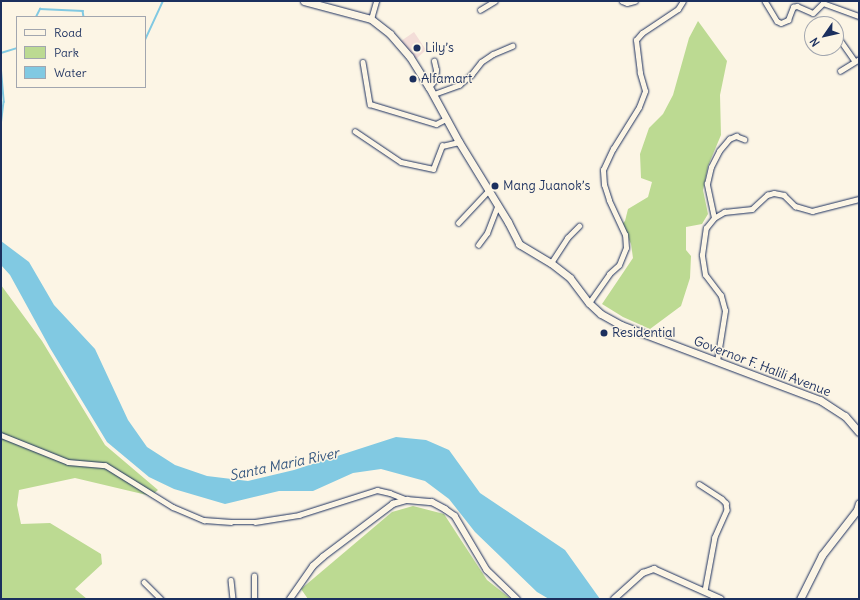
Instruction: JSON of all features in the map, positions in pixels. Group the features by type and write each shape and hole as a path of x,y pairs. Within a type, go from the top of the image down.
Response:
{"main road":[{"name":"Governor F. Halili Avenue","path":"304,1 371,19 390,34 410,57 434,94 459,142 498,205 519,244 551,263 570,278 589,303 601,314 621,325 820,400 845,416 859,432"},
{"path":"800,599 822,555 858,508"}],"street":[{"path":"371,19 376,1"},
{"path":"480,10 494,1"},
{"path":"622,1 627,3 635,1"},
{"path":"589,303 609,274 619,265 626,248 625,235 604,185 603,170 612,149 639,107 645,92 640,73 636,40 642,33 678,10 683,1"},
{"path":"765,1 777,21 781,23 788,20 793,7 797,6 813,13 823,3 859,16"},
{"path":"840,71 857,60 844,44"},
{"path":"434,94 459,85 481,62 493,54 512,46"},
{"path":"429,87 435,80 436,70 434,61"},
{"path":"363,62 370,104 436,124 446,119"},
{"path":"355,131 401,162 433,169 442,146 459,142"},
{"path":"714,218 707,184 711,167 718,151 729,138 736,136 744,139"},
{"path":"458,223 489,190"},
{"path":"717,361 724,328 725,311 721,296 705,275 702,255 706,228 714,218 724,212 752,209 767,195 774,193 784,195 795,206 812,211 859,199"},
{"path":"478,245 487,233 498,205"},
{"path":"551,263 567,238 579,226"},
{"path":"1,435 68,462 105,465 173,507 204,520 255,522 299,515 377,490 390,492 407,500"},
{"path":"699,484 726,503 726,510 715,538 705,591"},
{"path":"290,599 314,566 393,504 407,500 432,502 455,516 487,570 518,599"},
{"path":"614,599 643,573 654,569 721,599"},
{"path":"254,576 254,599"},
{"path":"231,580 233,599"},
{"path":"144,582 162,599"}],"shaded area":[{"path":"414,32 426,50 416,59 401,41"}],"green space":[{"path":"698,21 727,61 720,95 721,135 708,166 703,190 708,214 702,224 686,227 686,250 691,256 690,278 681,306 650,329 623,317 602,304 633,258 631,244 622,224 625,221 628,209 648,197 652,182 641,178 640,154 649,128 663,114 673,95 689,38"},
{"path":"1,285 42,341 105,445 158,490 151,496 75,478 19,490 17,505 21,524 50,523 101,554 102,564 75,589 87,599 1,599"},
{"path":"413,506 444,514 487,580 511,599 308,599 301,589 392,512"}],"water":[{"path":"1,241 29,262 54,305 95,349 128,420 147,447 175,465 207,476 248,481 294,470 396,437 426,440 449,450 480,493 565,550 600,599 549,599 537,592 475,532 449,499 425,481 381,469 353,473 313,491 279,491 225,504 174,489 149,477 107,442 50,348 10,275 1,265"}],"waterway":[{"path":"146,38 163,1"},
{"path":"36,16 40,9 83,11 84,16"},
{"path":"1,53 16,48"},
{"path":"1,65 4,102 1,128"}],"place":[{"name":"Lily’s","path":"417,48"},
{"name":"Alfamart","path":"413,79"},
{"name":"Mang Juanok’s","path":"495,186"},
{"name":"Residential","path":"604,333"}],"water label":[{"name":"Santa Maria River","path":"284,464"}]}
